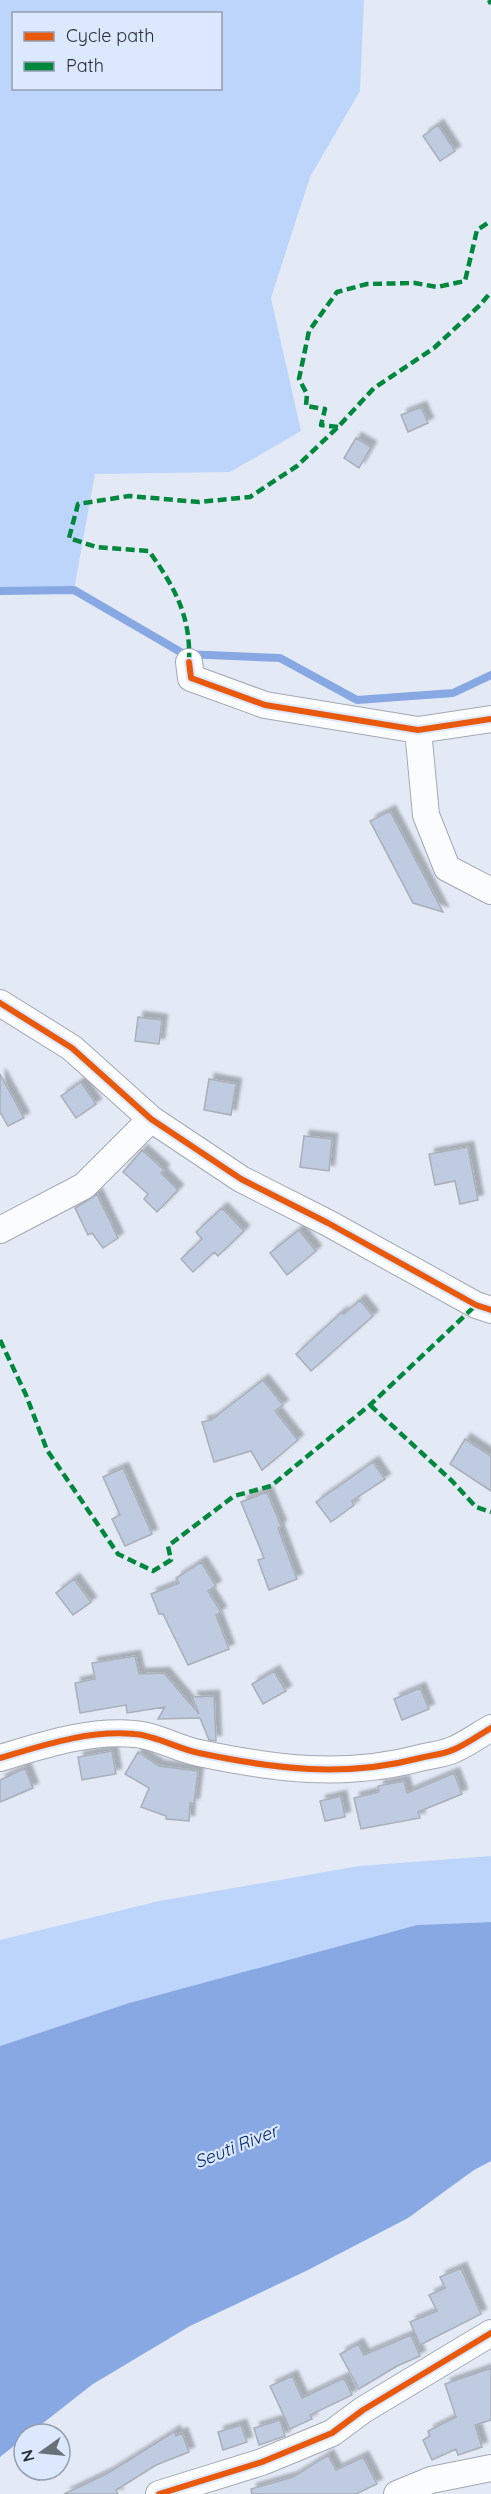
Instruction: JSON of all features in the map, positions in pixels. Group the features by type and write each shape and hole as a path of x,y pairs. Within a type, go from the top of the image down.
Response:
{"street":[{"path":"189,662 191,678 265,705 418,730 491,719"},
{"path":"418,730 426,814 447,868 491,891"},
{"path":"0,1003 72,1048 151,1119 241,1179 476,1305 491,1310"},
{"path":"0,1230 84,1186 151,1119"},
{"path":"0,1758 97,1733 136,1734 187,1751 249,1763 304,1770 347,1769 406,1762 454,1750 491,1728"},
{"path":"159,2494 262,2462 333,2433 363,2410 491,2333"},
{"path":"397,2494 431,2480 491,2468"}],"shaded area":[{"path":"0,0 364,0 360,91 310,177 271,298 301,431 230,472 95,474 74,590 0,591"},
{"path":"491,1856 491,1922 417,1925 129,2003 0,2046 0,1940 159,1901 359,1866"}],"water":[{"name":"Seuti River","path":"491,1922 491,2161 474,2170 408,2218 308,2270 190,2326 93,2384 44,2422 12,2422 12,2448 0,2457 0,2046 129,2003 417,1925"}],"building":[{"path":"438,125 455,151 440,161 423,136"},
{"path":"421,407 428,423 408,432 401,415"},
{"path":"356,438 371,447 359,468 344,458"},
{"path":"390,811 443,912 413,903 370,821"},
{"path":"138,1017 162,1020 159,1044 135,1041"},
{"path":"0,1074 24,1118 8,1126 0,1112"},
{"path":"209,1079 236,1084 231,1115 204,1110"},
{"path":"81,1082 96,1104 76,1118 61,1096"},
{"path":"304,1136 332,1139 329,1171 300,1167"},
{"path":"468,1147 478,1200 460,1204 455,1181 435,1185 429,1154"},
{"path":"142,1150 164,1170 161,1173 178,1190 157,1212 144,1199 148,1194 123,1172"},
{"path":"97,1194 118,1238 103,1248 92,1233 88,1235 75,1208"},
{"path":"222,1208 244,1231 218,1256 214,1252 193,1272 181,1259 202,1239 196,1232"},
{"path":"299,1230 316,1251 287,1275 270,1253"},
{"path":"360,1300 373,1316 311,1371 296,1354 342,1312 344,1314"},
{"path":"263,1380 283,1405 275,1411 298,1440 262,1470 251,1451 214,1462 202,1422 211,1420"},
{"path":"465,1439 491,1456 491,1491 450,1464"},
{"path":"373,1462 385,1479 352,1501 354,1505 331,1522 316,1502"},
{"path":"123,1468 152,1534 125,1546 112,1519 120,1515 103,1477"},
{"path":"267,1492 281,1526 278,1528 297,1579 269,1590 258,1560 264,1558 241,1502"},
{"path":"201,1562 216,1586 208,1591 221,1612 216,1615 229,1649 188,1665 163,1614 159,1614 151,1594 179,1583 176,1578"},
{"path":"74,1579 91,1602 73,1615 56,1593"},
{"path":"135,1656 139,1674 164,1673 199,1714 192,1697 214,1696 216,1741 209,1740 200,1718 158,1719 165,1707 127,1713 126,1705 80,1713 75,1683 95,1679 92,1663"},
{"path":"274,1671 286,1691 263,1704 252,1684"},
{"path":"420,1688 429,1709 402,1720 394,1699"},
{"path":"112,1751 116,1774 82,1780 78,1757"},
{"path":"138,1752 159,1766 198,1771 194,1804 190,1803 189,1821 166,1819 166,1816 141,1807 149,1788 125,1774"},
{"path":"25,1768 33,1788 0,1802 0,1780"},
{"path":"454,1773 462,1794 418,1812 420,1818 361,1829 354,1798 379,1792 378,1786 404,1781 407,1793"},
{"path":"341,1796 345,1817 325,1821 320,1801"},
{"path":"461,2268 481,2314 420,2345 410,2322 437,2311 429,2295 445,2288 440,2277"},
{"path":"411,2335 420,2356 397,2366 359,2389 340,2354 358,2344 364,2355"},
{"path":"491,2368 491,2420 475,2425 482,2447 458,2455 456,2449 432,2460 423,2440 430,2436 428,2431 456,2417 445,2384"},
{"path":"292,2376 302,2398 344,2378 352,2395 310,2415 312,2419 290,2429 270,2386"},
{"path":"280,2420 285,2436 259,2445 254,2428"},
{"path":"241,2425 247,2442 223,2450 218,2432"},
{"path":"175,2431 176,2436 182,2433 189,2452 156,2465 116,2490 118,2494 64,2494 108,2473"},
{"path":"328,2455 336,2470 363,2457 377,2484 356,2494 252,2494 251,2489 293,2477"}],"waterway":[{"path":"0,591 74,590 184,654 280,658 357,700 453,693 491,675"}],"marked path":[{"path":"489,0 491,4"},
{"path":"338,427 321,425 325,409 306,406 307,394 299,379 309,331 337,292 367,284 415,283 437,287 465,281 477,230 491,221"},
{"path":"189,662 187,630 180,603 149,551 96,547 69,538 78,504 129,496 199,502 250,497 297,466 374,388 434,348 491,292"},
{"path":"0,1340 26,1395 47,1450 118,1554 153,1571 171,1560 168,1546 234,1496 271,1486 370,1405 476,1305"},
{"path":"370,1405 452,1481 476,1507 491,1512"}],"cycle path":[{"path":"189,662 191,678 265,705 418,730 491,719"},
{"path":"0,1003 72,1048 151,1119 241,1179 328,1223 476,1305 491,1310"},
{"path":"0,1758 83,1736 117,1733 142,1735 191,1751 227,1759 282,1767 364,1768 447,1752 491,1728"},
{"path":"159,2494 262,2462 332,2433 363,2410 491,2333"}]}
